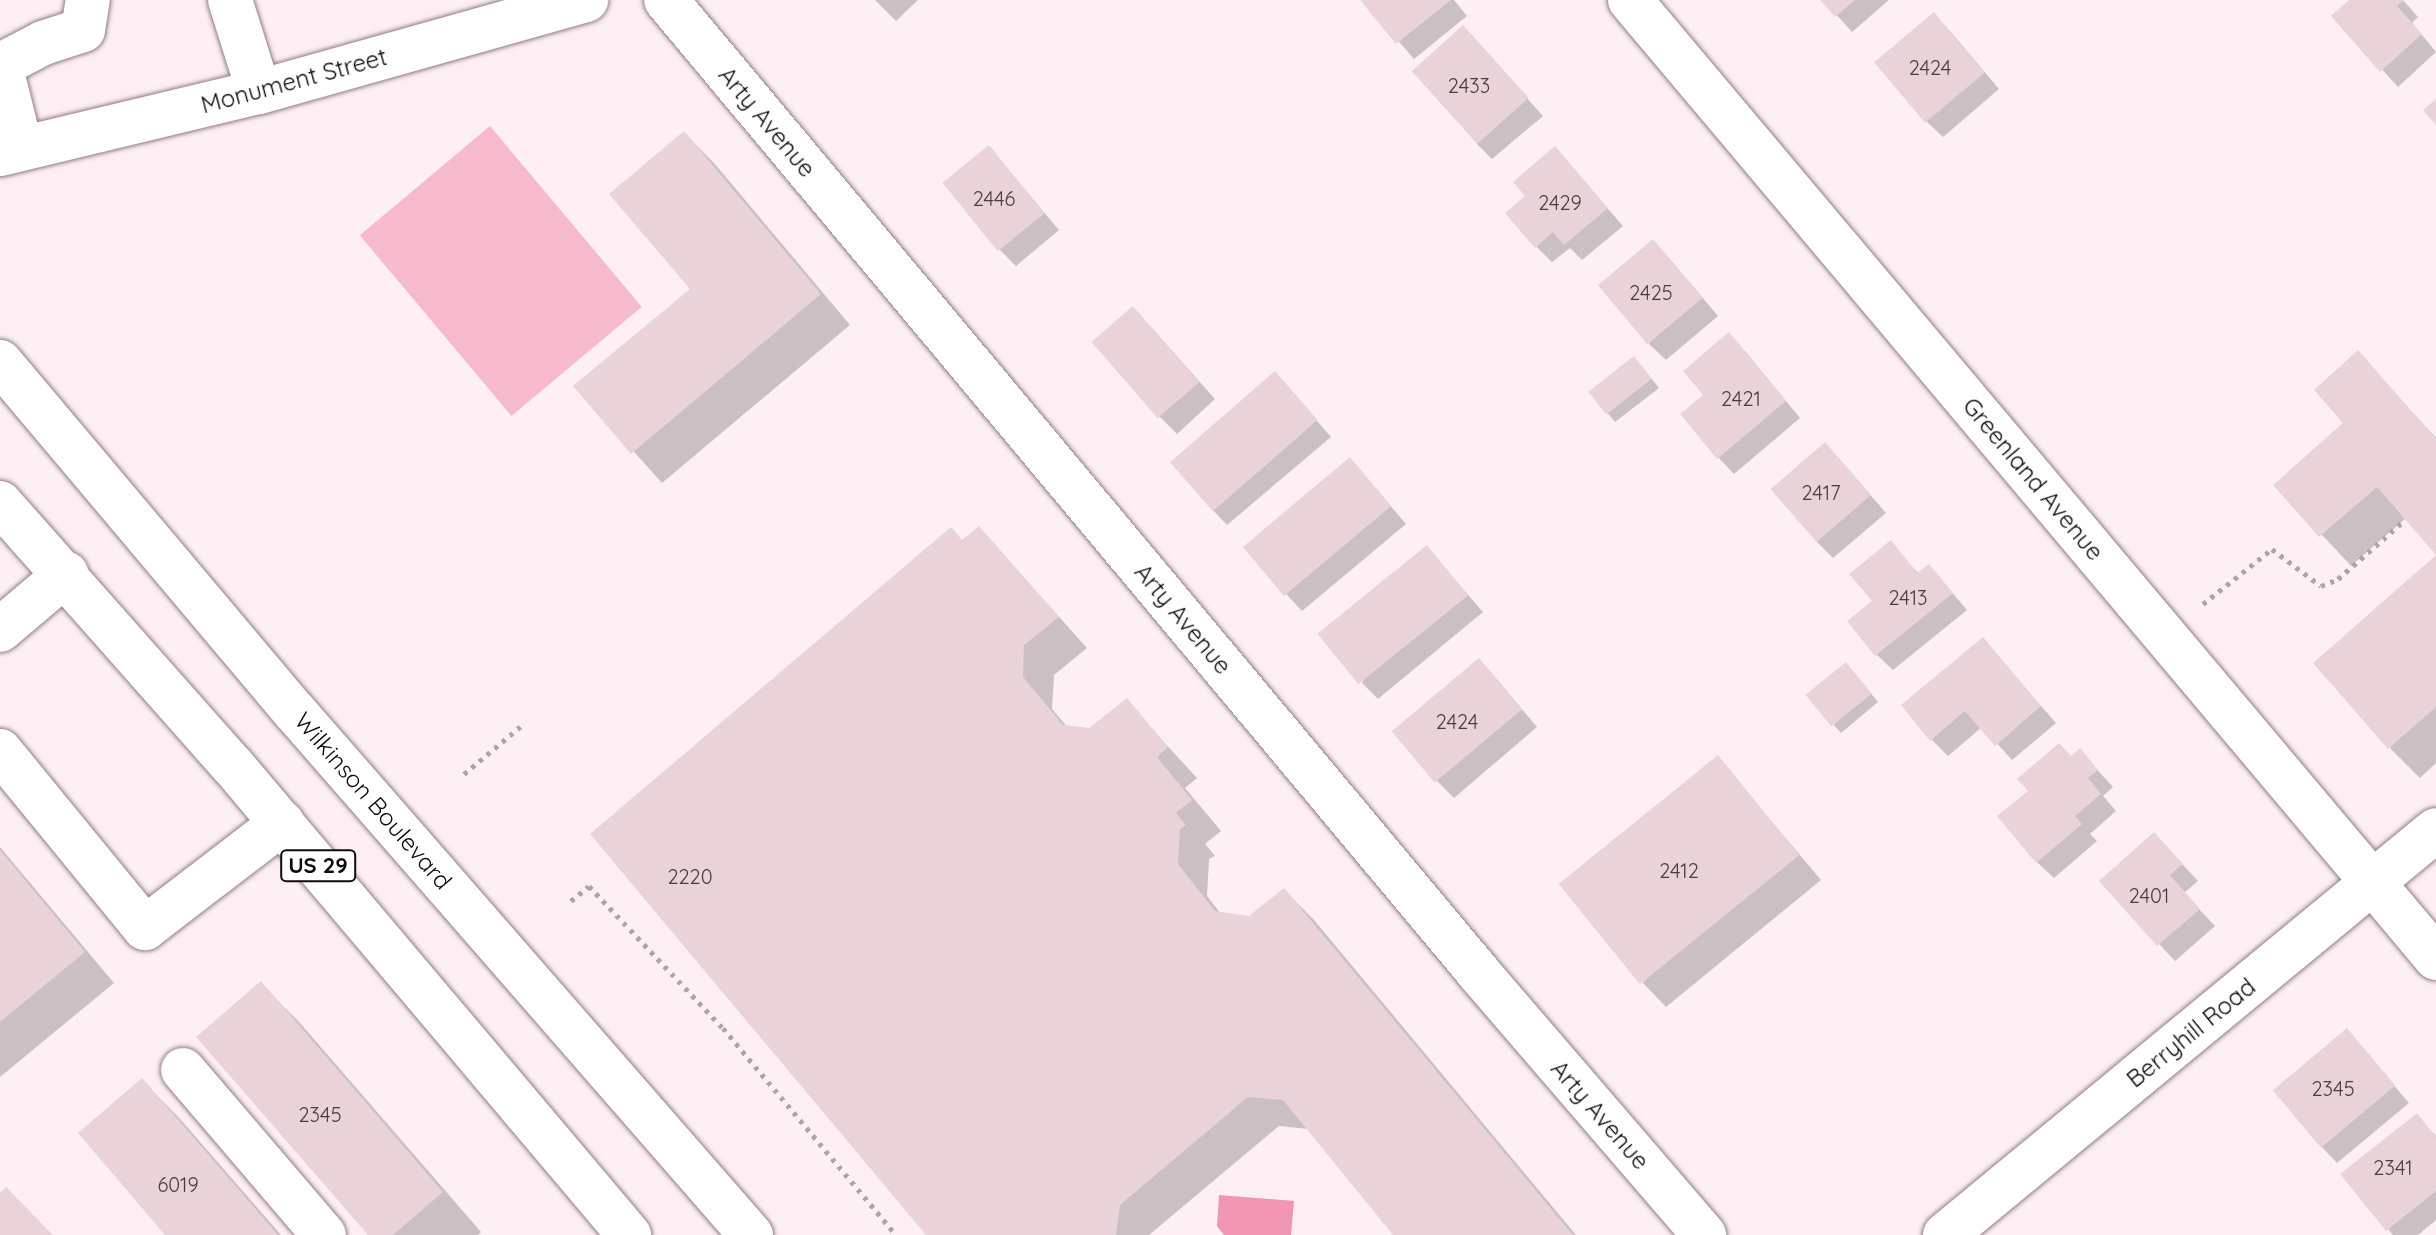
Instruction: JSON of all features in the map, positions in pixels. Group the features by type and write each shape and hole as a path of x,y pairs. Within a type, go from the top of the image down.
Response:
{"street":[{"path":"10,151 0,65 43,43 83,30 88,0"},
{"path":"230,0 259,92"},
{"name":"Monument Street","path":"10,151 259,92 586,0"},
{"name":"Arty Avenue","path":"666,0 1478,972 1704,1235"},
{"name":"Greenland Avenue","path":"1630,0 2436,958"},
{"name":"Wilkinson Boulevard","path":"0,362 295,712 751,1235"},
{"name":"US 29","path":"0,503 66,574 282,823 629,1235"},
{"path":"0,630 66,574"},
{"path":"0,751 145,928 282,823"},
{"name":"Berryhill Road","path":"1945,1235 2436,830"},
{"path":"183,1070 324,1235"}],"path":[{"path":"2203,604 2272,549 2321,586 2338,579 2405,520"},
{"path":"464,774 521,726"},
{"path":"571,901 589,886 723,1028 896,1235"}],"shaded area":[{"path":"490,126 642,307 511,416 360,235"},
{"path":"1219,1195 1294,1201 1291,1235 1224,1235 1217,1226"}],"building":[{"path":"1360,0 1451,0 1396,44"},
{"path":"1820,0 1855,0 1835,17"},
{"path":"2349,0 2404,0 2397,6 2422,34 2380,72 2331,16"},
{"path":"1934,12 1985,73 1925,123 1874,62"},
{"path":"1463,25 1529,98 1477,144 1412,71"},
{"path":"2436,99 2436,125 2423,110"},
{"path":"684,131 821,294 631,454 573,386 690,289 609,194"},
{"path":"989,145 1044,213 998,251 942,183"},
{"path":"1555,146 1608,208 1564,245 1553,232 1535,248 1505,213 1525,196 1513,182"},
{"path":"1653,239 1702,298 1647,344 1598,285"},
{"path":"1133,306 1199,382 1158,418 1091,342"},
{"path":"1729,332 1786,401 1717,459 1680,414 1703,395 1683,371"},
{"path":"2358,350 2436,439 2436,555 2377,487 2319,537 2273,485 2343,423 2314,390"},
{"path":"1634,356 1652,379 1606,415 1588,392"},
{"path":"1275,371 1318,420 1213,511 1170,462"},
{"path":"1825,442 1871,495 1817,542 1771,489"},
{"path":"1350,457 1391,506 1284,596 1243,547"},
{"path":"979,526 1059,617 1024,645 1023,677 1063,725 1089,728 1127,698 1168,747 1157,757 1192,800 1176,813 1186,825 1180,829 1178,864 1215,911 1249,916 1284,888 1573,1235 1393,1235 1283,1100 1248,1097 1120,1205 1116,1235 926,1235 590,834 951,527 962,540"},
{"path":"1891,540 1917,573 1929,564 1953,593 1875,656 1847,621 1872,601 1849,574"},
{"path":"1427,545 1468,596 1358,684 1317,634"},
{"path":"2436,555 2436,707 2388,749 2313,663"},
{"path":"1983,637 2041,706 1995,746 1965,711 1930,741 1901,705"},
{"path":"1479,658 1522,709 1435,783 1392,731"},
{"path":"1846,662 1872,694 1831,727 1806,695"},
{"path":"2059,743 2071,756 2080,748 2098,770 2088,778 2101,794 2075,816 2082,824 2036,863 1997,816 2028,791 2017,779"},
{"path":"1718,755 1799,855 1640,984 1559,884"},
{"path":"2154,832 2183,864 2170,875 2200,909 2157,946 2099,881"},
{"path":"0,850 85,952 0,1022"},
{"path":"261,981 443,1192 393,1235 368,1235 196,1037"},
{"path":"2347,1028 2395,1085 2321,1148 2273,1090"},
{"path":"142,1078 278,1235 165,1235 78,1133"},
{"path":"2417,1113 2436,1137 2436,1191 2386,1231 2340,1174"},
{"path":"6,1187 53,1235 0,1235 0,1193"}]}
